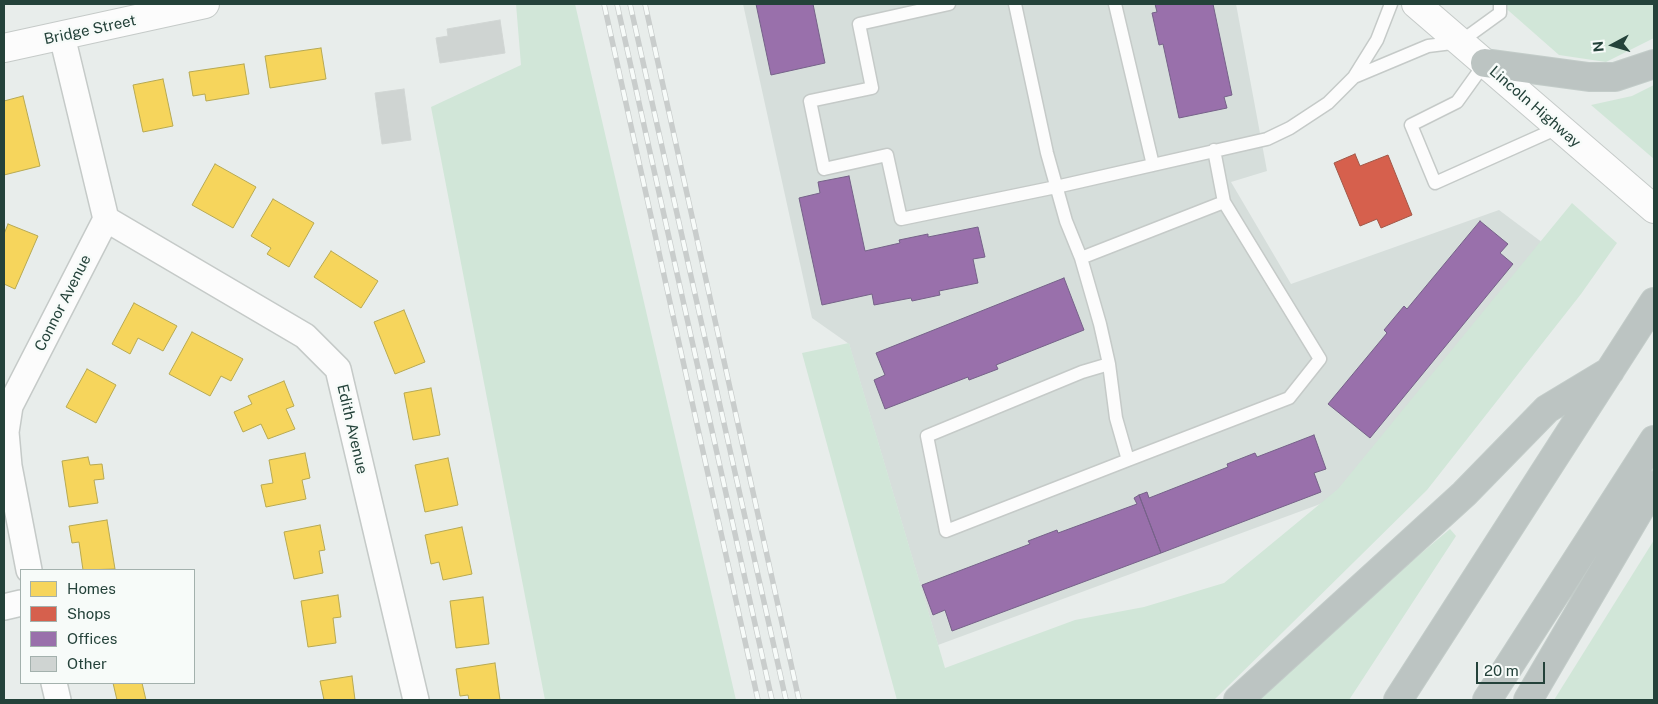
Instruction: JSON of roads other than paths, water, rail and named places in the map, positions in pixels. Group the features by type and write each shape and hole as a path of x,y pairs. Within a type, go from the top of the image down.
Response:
{"highway":[{"path":"1485,63 1588,77 1615,77 1654,64"},
{"path":"1398,700 1654,302"},
{"path":"1238,700 1464,494 1547,409 1610,371"},
{"path":"1487,700 1654,440"},
{"path":"1528,700 1654,485"}],"street":[{"name":"Bridge Street","path":"4,48 205,4"},
{"name":"Lincoln Highway","path":"1416,4 1654,210"},
{"path":"62,36 106,219"},
{"name":"Connor Avenue","path":"29,569 9,466 6,432 7,405 106,219"},
{"name":"Edith Avenue","path":"106,219 305,336 338,369 416,700"},
{"path":"4,607 20,603"},
{"path":"54,684 58,700"}],"lane":[{"path":"949,4 859,24 872,88 810,101 824,169 887,155 901,220 1267,139 1290,128 1328,102 1354,77 1376,40 1391,4"},
{"path":"1015,4 1056,187 1081,258 1100,324 1109,364 1116,418 1128,460"},
{"path":"1115,4 1153,165"},
{"path":"1354,77 1428,46 1460,42 1500,13 1500,4"},
{"path":"1485,63 1457,102 1411,125 1435,183 1558,128"},
{"path":"1109,364 1082,372 927,436 946,531 1289,398 1320,359 1224,202 1214,150"},
{"path":"1081,258 1224,202"}],"railway":[{"path":"604,4 758,700"},
{"path":"617,4 772,700"},
{"path":"630,4 786,700"},
{"path":"645,4 799,700"}]}
